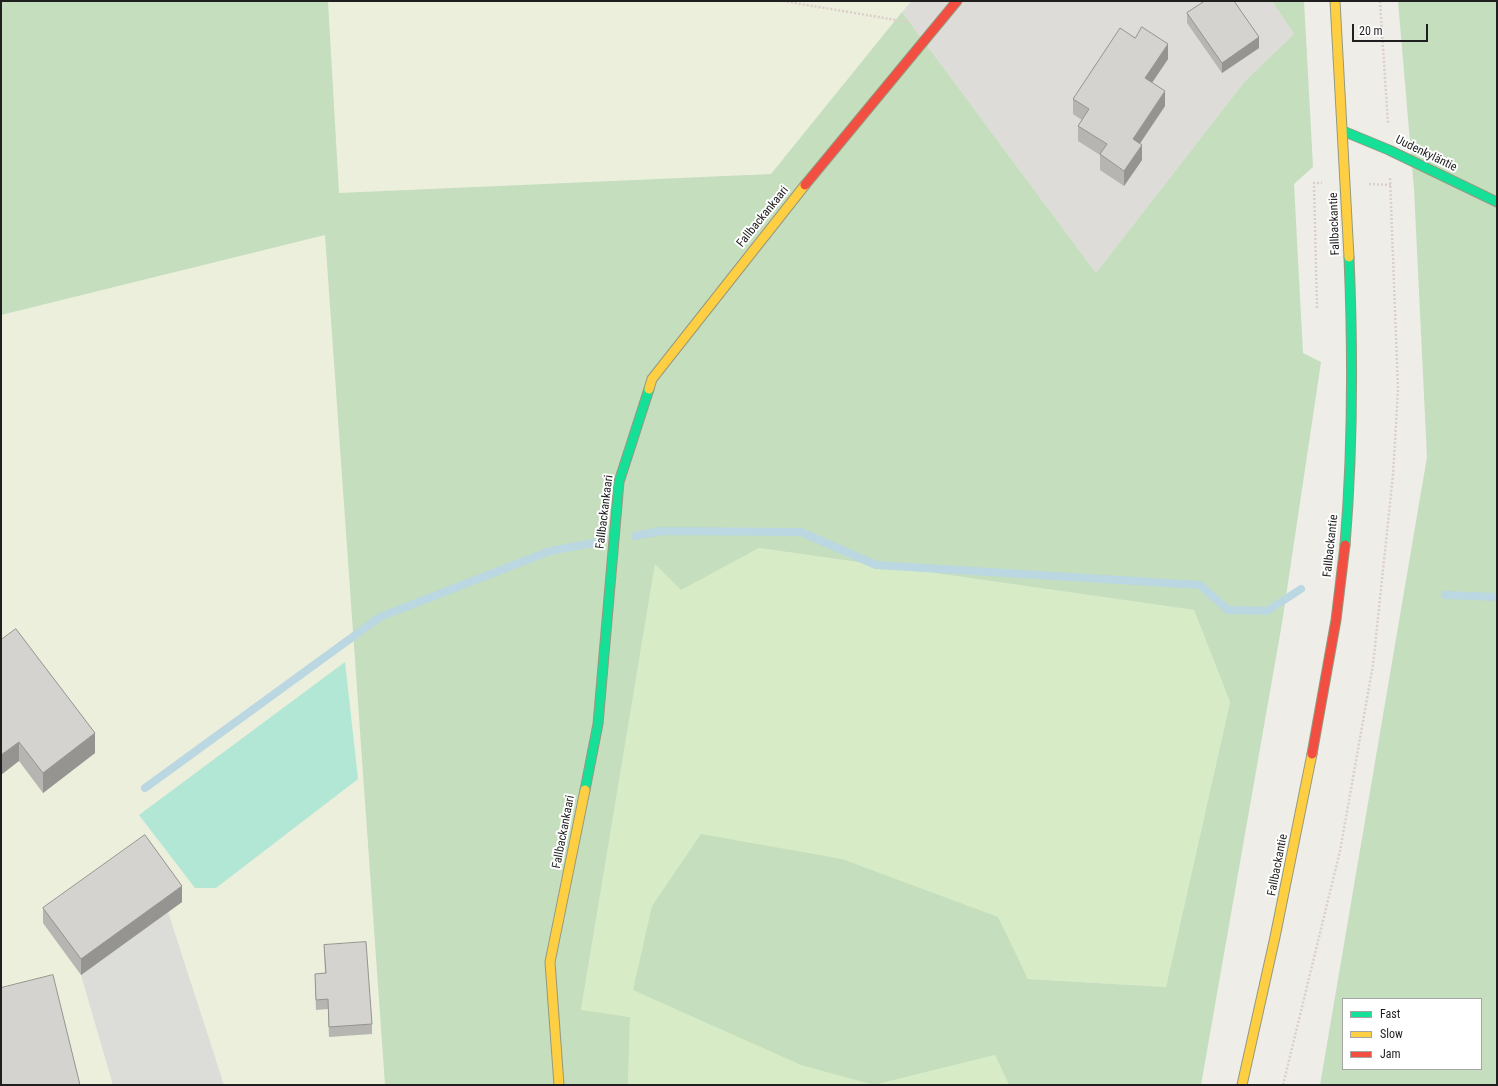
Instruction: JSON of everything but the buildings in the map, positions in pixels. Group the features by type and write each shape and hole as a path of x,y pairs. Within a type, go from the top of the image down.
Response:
{"street":[{"name":"Fallbackankaari","path":"559,1085 550,962 598,724 619,482 652,379 771,226 957,1"},
{"name":"Fallbackantie","path":"1242,1085 1268,976 1332,652 1346,527 1352,387 1343,131 1335,1"},
{"name":"Uudenkyläntie","path":"1343,131 1389,150 1497,202"}],"path":[{"path":"783,1 936,27"}],"shaded area":[{"path":"911,1 1272,1 1294,34 1245,81 1096,273 902,12"},
{"path":"168,912 224,1085 113,1085 81,975"}],"green space":[{"path":"1,1 328,1 339,193 771,174 902,12 1096,273 1245,81 1294,34 1272,1 1304,1 1313,167 1294,184 1303,353 1321,362 1282,623 1201,1085 1009,1085 995,1055 874,1085 801,1065 633,990 652,906 701,834 842,859 998,917 1028,979 1166,987 1230,702 1194,610 759,548 681,590 655,564 581,1010 630,1017 628,1085 385,1085 325,235 1,315"},
{"path":"328,1 911,1 771,174 339,193"},
{"path":"1398,1 1497,1 1497,1085 1320,1085 1427,457 1414,189"},
{"path":"325,235 385,1085 1,1085 1,315"},
{"path":"759,548 1194,610 1230,702 1166,987 1028,979 997,917 874,1085 628,1085 630,1017 581,1011 655,563 681,589"},
{"path":"345,662 358,779 216,888 195,888 139,815"},
{"path":"995,1055 1009,1085 874,1085"}],"waterway":[{"path":"635,536 661,531 801,532 876,565 1200,585 1228,610 1267,611 1301,589"},
{"path":"145,788 380,617 550,551 593,543"},
{"path":"1445,595 1497,597"}],"traffic: fast":[{"path":"1343,131 1389,150 1497,202"},
{"path":"1345,545 1350,473 1352,401 1349,257"},
{"path":"585,790 598,724 619,482 649,389"}],"traffic: slow":[{"path":"1335,1 1349,257"},
{"path":"649,389 652,379 805,185"},
{"path":"1242,1085 1275,937 1312,754"},
{"path":"559,1085 550,962 585,790"}],"traffic: jam":[{"path":"805,185 957,1"},
{"path":"1312,754 1336,620 1345,545"}]}
